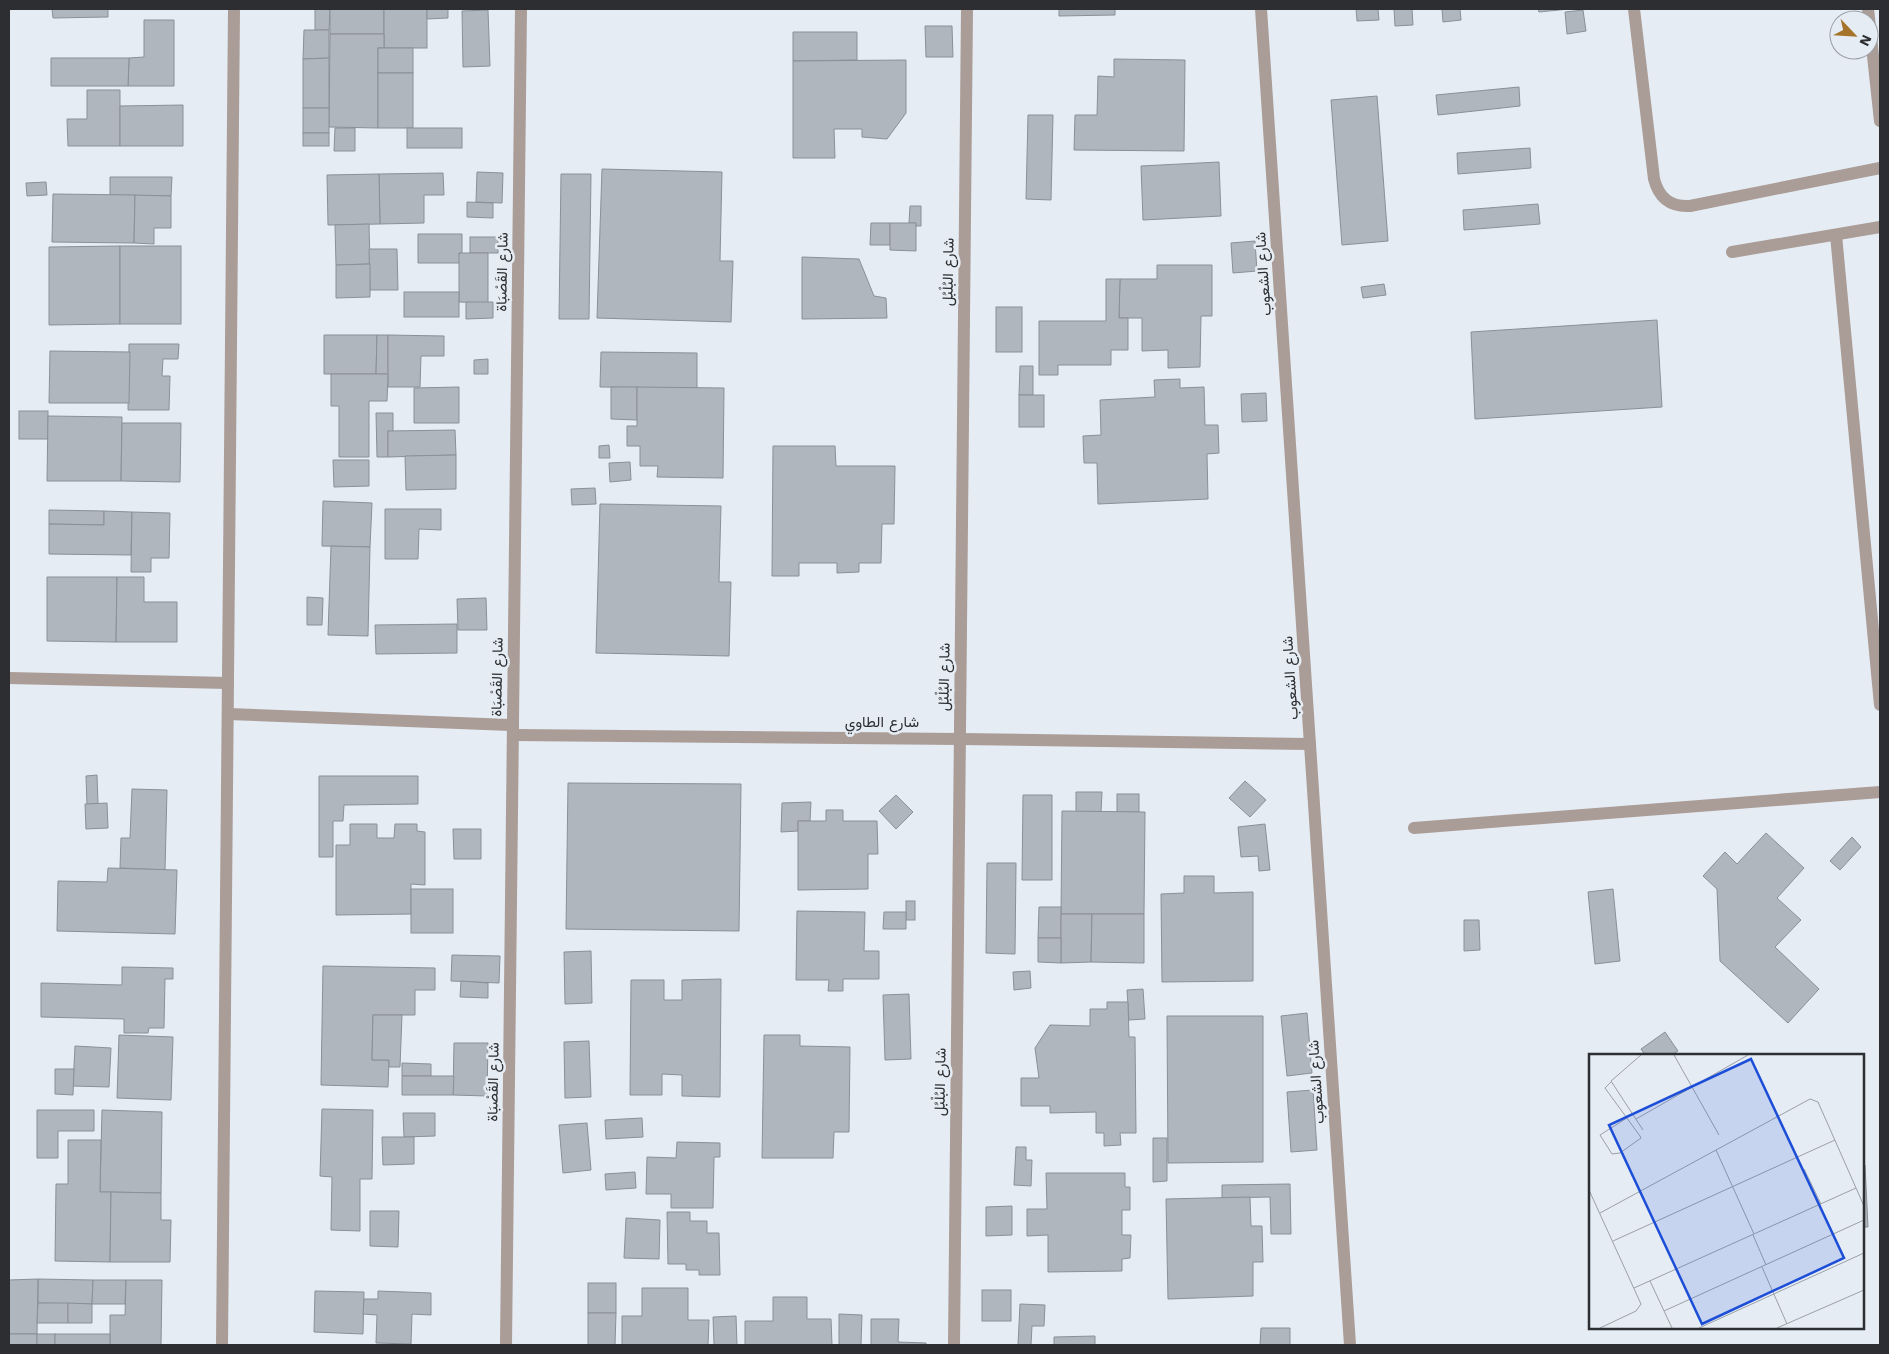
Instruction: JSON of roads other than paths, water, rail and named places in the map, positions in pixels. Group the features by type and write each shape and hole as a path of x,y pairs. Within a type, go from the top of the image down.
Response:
{"street":[{"path":"222,1345 234,9"},
{"name":"شارع القَصْبَاة","path":"506,1345 521,9"},
{"name":"شارع البُلْبُل","path":"954,1345 967,9"},
{"name":"شارع الشعوب","path":"1261,9 1350,1345"},
{"path":"1634,9 1654,179 1661,196 1668,202 1690,206 1880,168"},
{"path":"1868,9 1880,121"},
{"path":"1732,252 1880,227"},
{"path":"1836,235 1880,705"},
{"path":"9,678 228,683"},
{"name":"شارع الطاوي","path":"228,714 513,730 1310,744"},
{"path":"1414,828 1880,792"}]}
